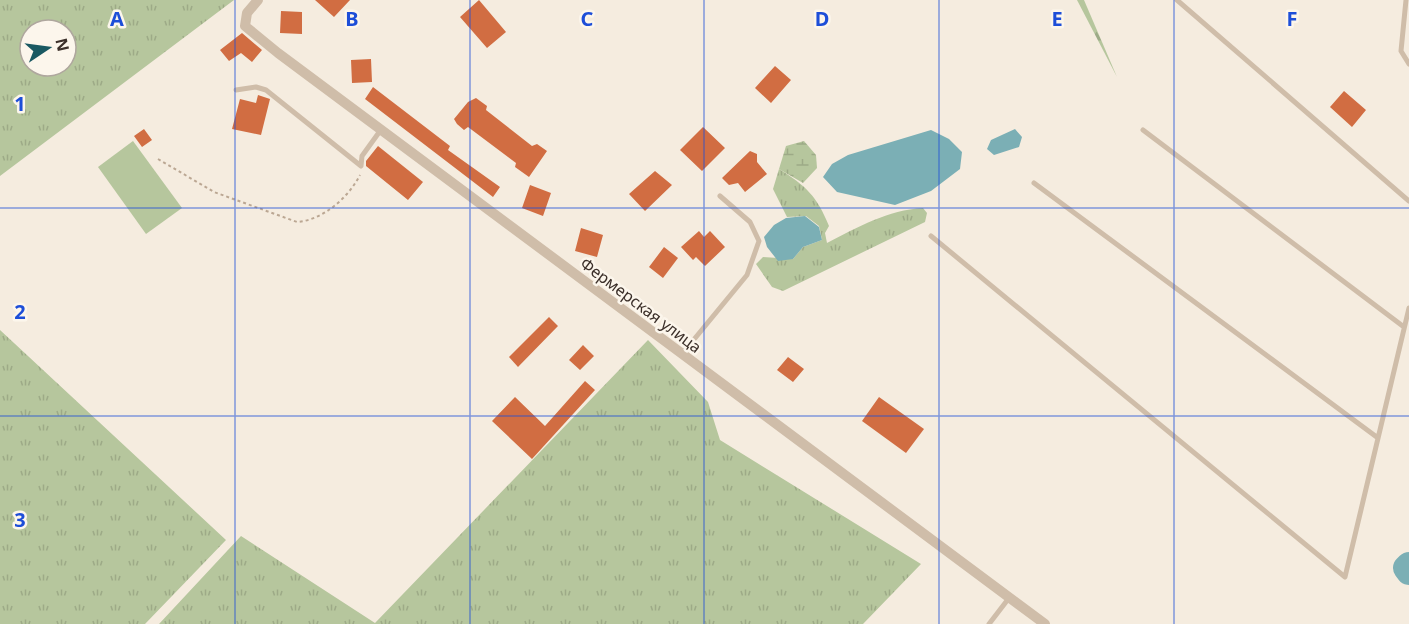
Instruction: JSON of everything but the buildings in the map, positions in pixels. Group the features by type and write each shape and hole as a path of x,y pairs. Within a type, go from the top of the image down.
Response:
{"street":[{"name":"Фермерская улица","path":"258,0 247,13 245,26 380,131 434,168 681,355 1045,624"}],"lane":[{"path":"1177,0 1409,201"},
{"path":"1406,0 1401,51 1409,64"},
{"path":"236,90 256,87 266,90 362,166"},
{"path":"1143,130 1404,327"},
{"path":"362,166 362,156 380,131"},
{"path":"1034,183 1378,438"},
{"path":"681,355 747,275 759,241 750,222 720,196"},
{"path":"931,236 1345,577 1409,308"},
{"path":"989,624 1009,598"}],"path":[{"path":"158,159 214,192 297,222 319,216 343,199 355,185 362,166"}],"green space":[{"path":"0,0 234,0 0,176"},
{"path":"1077,0 1084,0 1117,77"},
{"path":"133,141 182,208 146,234 98,167"},
{"path":"804,141 816,155 817,168 803,183 779,169 786,146"},
{"path":"779,169 797,181 815,199 829,226 825,233 827,243 874,220 910,209 923,208 927,213 925,222 783,291 772,287 756,264 763,257 793,259 803,247 822,240 819,226 806,216 787,217 773,189"},
{"path":"0,330 226,540 145,624 0,624"},
{"path":"648,340 708,402 720,440 921,564 863,624 159,624 241,536 375,623"}],"water":[{"path":"1015,129 1022,137 1019,147 994,155 987,149 991,140"},
{"path":"931,130 949,139 962,152 960,169 931,191 895,205 837,192 823,177 832,164 848,155"},
{"path":"805,216 819,227 822,240 803,247 793,259 778,261 767,247 764,237 774,225 786,218"}],"waterway":[{"path":"1409,565 1406,568 1409,572"}]}
